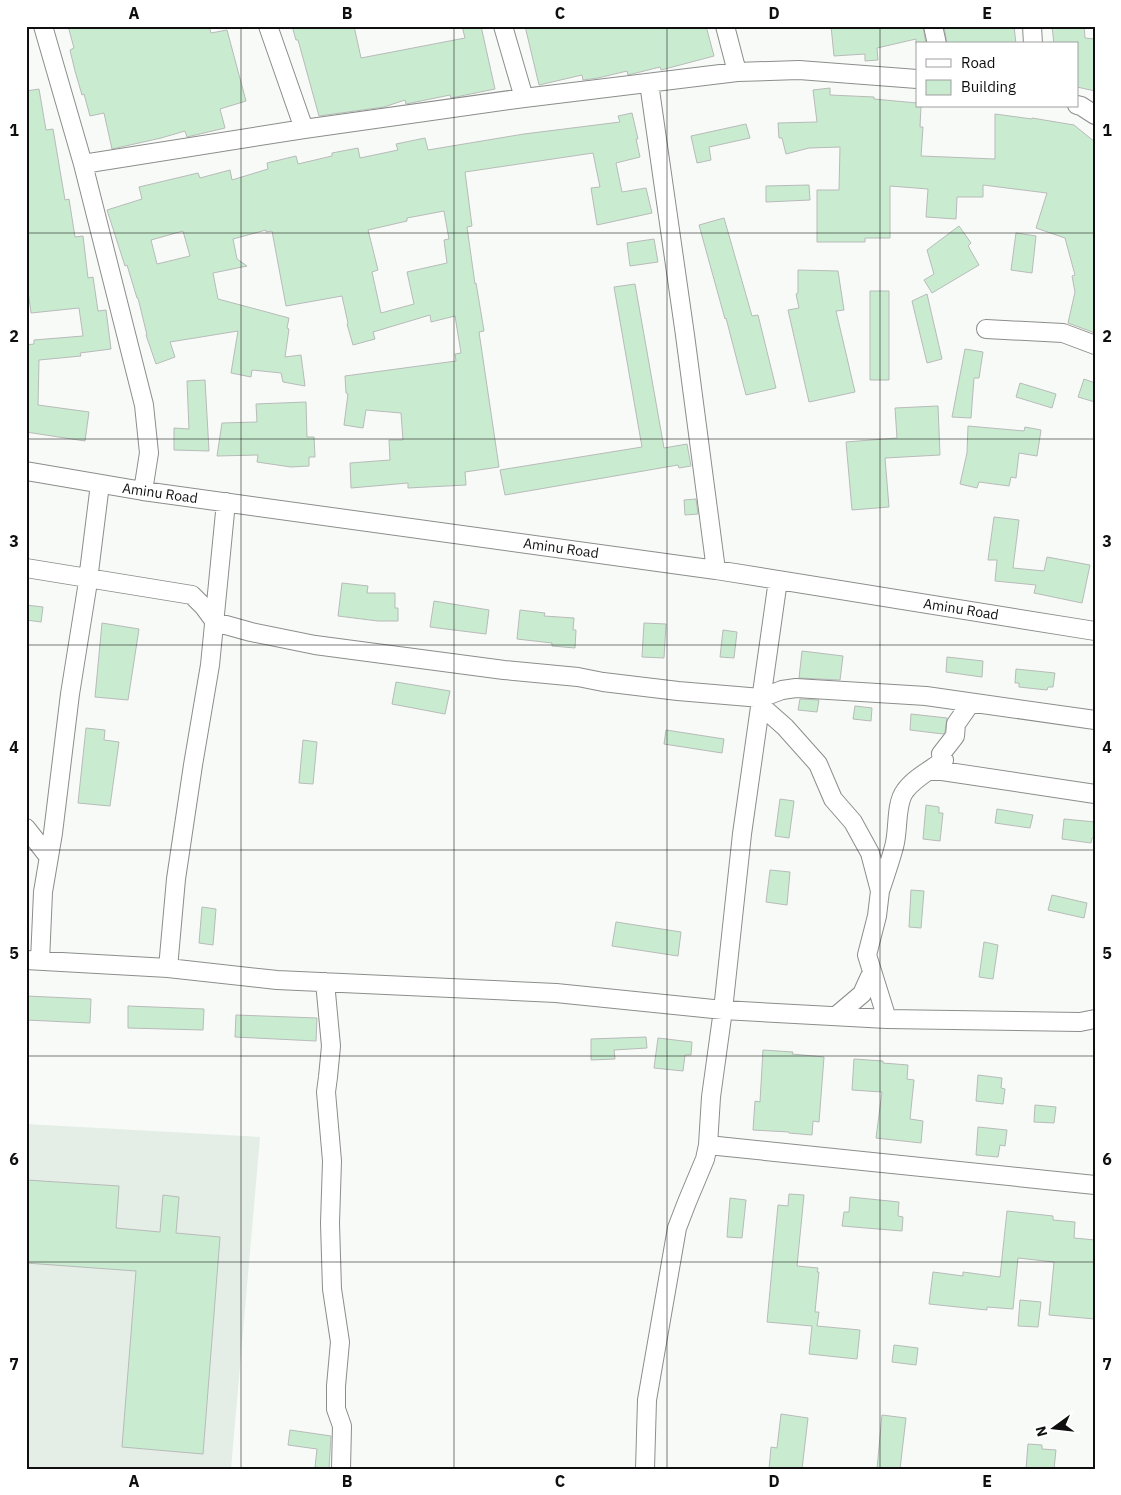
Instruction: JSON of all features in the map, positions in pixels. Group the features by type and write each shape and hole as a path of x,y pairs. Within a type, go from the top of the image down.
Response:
{"street":[{"path":"43,26 83,164 144,405 149,453 143,491"},
{"path":"268,26 304,129"},
{"path":"502,26 524,98"},
{"path":"725,26 737,72"},
{"path":"933,26 937,42"},
{"path":"1032,26 1033,42"},
{"path":"83,164 304,129 524,98 737,72 799,70 916,79"},
{"path":"649,83 716,570"},
{"path":"1078,105 1095,115"},
{"path":"986,330 1063,333 1095,345"},
{"name":"Aminu Road","path":"26,471 143,491 716,570 1095,631"},
{"path":"100,484 88,579 70,694 53,833 33,960 168,968 277,980 556,993 723,1010 888,1019 1080,1022 1095,1019"},
{"path":"168,968 176,879 210,665 226,502"},
{"path":"26,568 192,595 215,622 251,632 315,645 504,670 578,677 631,686 761,702 782,690 796,688 926,696 970,704 977,703 1095,720"},
{"path":"645,1469 646,1400 677,1228 705,1159 708,1145 742,834 778,580"},
{"path":"761,702 818,764 833,799 854,822 870,853 880,891"},
{"path":"938,768 940,754 955,736 956,724 970,704"},
{"path":"888,1019 867,955 878,916 880,891 896,840 900,801 904,792 912,783 938,768 1095,794"},
{"path":"26,828 48,856"},
{"path":"836,1016 862,994 872,972"},
{"path":"325,982 331,1046 326,1092 332,1161 330,1223 332,1289 340,1342 336,1409 342,1426 341,1469"},
{"path":"708,1145 1095,1184"}],"shaded area":[{"path":"26,1124 260,1137 231,1469 26,1469"}],"building":[{"path":"68,26 209,26 211,33 227,30 246,101 220,109 225,128 187,137 185,131 112,149 104,113 90,116 84,94 82,95 70,50 74,48"},
{"path":"292,26 354,26 361,58 465,38 462,26 481,26 495,89 451,98 450,95 406,104 405,100 384,107 319,116 298,40 296,40"},
{"path":"525,26 706,26 714,56 661,70 660,67 628,75 627,71 583,80 582,75 539,85"},
{"path":"831,26 923,26 926,42 916,42 916,39 877,48 878,60 865,61 865,54 834,56"},
{"path":"944,26 1014,26 1016,42 947,42"},
{"path":"1052,26 1084,26 1085,38 1095,39 1095,91 1078,87 1078,42 1054,42"},
{"path":"830,88 830,95 874,97 874,99 916,103 916,108 921,108 920,127 923,127 921,156 995,159 995,114 1074,125 1095,142 1095,333 1068,323 1075,292 1072,276 1075,275 1065,238 1036,228 1047,193 983,185 983,197 957,197 956,219 926,217 928,189 890,186 890,238 865,238 865,242 817,242 817,190 839,190 840,147 809,148 786,154 782,138 779,138 778,123 817,122 813,90"},
{"path":"39,89 46,130 53,129 65,200 69,199 75,237 83,236 88,278 93,277 98,311 106,310 111,349 80,353 81,356 39,360 38,405 89,412 85,441 26,432 26,345 34,344 34,340 83,336 79,308 31,313 26,276 26,91"},
{"path":"632,113 640,157 616,163 622,192 646,188 652,213 597,225 591,188 600,187 593,153 465,172 472,226 467,227 484,331 479,332 499,467 465,472 466,485 408,488 408,483 351,488 350,463 390,460 389,440 403,440 401,413 366,410 363,428 344,425 348,394 346,393 345,376 456,361 455,354 461,353 455,316 431,322 430,315 373,332 375,339 353,345 342,296 286,306 272,231 266,232 266,230 233,239 237,259 247,266 213,273 218,299 289,318 285,357 301,355 305,386 283,382 281,373 252,370 251,377 231,373 238,331 170,342 175,357 156,364 146,335 138,298 127,265 125,266 107,210 142,199 139,187 198,173 200,178 230,170 232,180 268,169 267,163 296,156 298,164 332,156 332,153 358,148 360,158 398,150 396,144 425,138 428,150 524,134 620,122 618,116","holes":["444,211 449,239 444,240 447,263 407,272 414,304 381,313 372,272 378,270 368,230 407,221 407,218","183,231 190,256 157,264 151,240"]},
{"path":"746,124 750,138 709,147 711,160 697,163 691,136"},
{"path":"809,185 810,200 766,202 766,186"},
{"path":"724,218 752,316 758,315 776,388 746,395 699,225"},
{"path":"959,226 971,243 968,246 979,265 932,293 924,280 934,274 927,250"},
{"path":"1016,233 1036,236 1032,273 1011,270"},
{"path":"654,239 658,262 630,266 627,243"},
{"path":"798,270 838,271 844,310 836,311 855,392 809,402 788,310 799,308 796,294 798,293"},
{"path":"635,284 664,448 687,444 691,466 679,468 678,465 505,495 500,470 642,447 614,287"},
{"path":"870,291 889,291 889,380 870,380"},
{"path":"927,294 942,359 927,363 912,301"},
{"path":"965,349 983,352 979,378 974,378 971,418 952,417"},
{"path":"1084,379 1095,383 1095,402 1078,397"},
{"path":"205,380 209,451 174,450 174,428 189,429 187,381"},
{"path":"1020,383 1056,394 1052,408 1016,397"},
{"path":"306,402 307,437 314,437 315,457 309,457 309,466 291,467 257,462 258,455 217,456 222,423 257,422 256,404"},
{"path":"938,406 940,455 885,458 889,507 852,510 846,442 897,438 895,408"},
{"path":"968,426 1024,431 1025,427 1041,430 1037,456 1019,453 1016,478 1011,477 1009,486 979,482 977,488 960,484 967,453"},
{"path":"696,499 698,514 685,515 684,500"},
{"path":"994,517 1019,520 1013,568 1044,571 1047,557 1090,565 1082,603 1034,593 1036,585 995,581 997,560 988,560"},
{"path":"342,583 368,586 367,593 395,593 395,608 398,608 398,621 378,621 338,616"},
{"path":"434,601 489,610 486,634 430,627"},
{"path":"26,605 43,607 41,622 26,620"},
{"path":"520,610 545,613 544,616 574,618 573,630 576,630 575,648 552,646 552,643 517,639"},
{"path":"102,623 139,629 128,700 95,697"},
{"path":"644,623 666,624 664,658 642,657"},
{"path":"723,630 737,632 734,658 720,657"},
{"path":"802,651 843,656 840,680 799,678"},
{"path":"947,657 983,661 982,677 946,672"},
{"path":"1016,669 1055,673 1053,687 1048,687 1047,690 1019,687 1019,683 1015,683"},
{"path":"396,682 450,691 445,714 392,704"},
{"path":"800,699 819,700 817,712 798,710"},
{"path":"855,706 872,708 871,721 853,719"},
{"path":"911,714 947,718 945,732 943,734 910,730"},
{"path":"86,728 105,730 104,740 119,742 110,806 78,803"},
{"path":"666,730 724,739 722,753 664,744"},
{"path":"303,740 317,742 313,784 299,783"},
{"path":"780,799 794,801 789,838 775,836"},
{"path":"926,805 939,807 939,813 943,813 940,841 923,839"},
{"path":"997,809 1033,815 1030,828 995,823"},
{"path":"1064,819 1095,822 1095,838 1092,838 1091,843 1062,839"},
{"path":"770,870 790,872 787,905 766,902"},
{"path":"911,890 924,891 921,928 909,927"},
{"path":"1052,895 1087,903 1084,918 1048,910"},
{"path":"202,907 216,909 213,945 199,943"},
{"path":"616,922 681,932 678,956 612,946"},
{"path":"984,942 998,945 993,979 979,977"},
{"path":"26,996 91,999 90,1023 26,1020"},
{"path":"128,1006 204,1009 203,1030 128,1028"},
{"path":"236,1015 317,1018 316,1041 235,1037"},
{"path":"646,1037 647,1048 614,1050 615,1059 591,1060 591,1039"},
{"path":"658,1038 692,1042 691,1055 685,1055 683,1071 654,1068"},
{"path":"763,1050 824,1057 819,1122 813,1121 812,1135 753,1130 755,1101 760,1102"},
{"path":"854,1059 908,1065 907,1079 914,1080 910,1119 923,1121 921,1143 876,1138 882,1092 852,1090"},
{"path":"978,1075 1002,1078 1001,1088 1005,1089 1003,1104 976,1101"},
{"path":"1035,1105 1056,1107 1054,1123 1034,1122"},
{"path":"978,1127 1007,1130 1005,1146 1000,1145 998,1157 976,1155"},
{"path":"26,1180 119,1186 116,1228 160,1232 163,1195 179,1197 176,1233 220,1237 203,1454 122,1447 136,1271 26,1263"},
{"path":"789,1194 804,1195 797,1266 818,1268 815,1312 819,1312 817,1326 860,1330 857,1359 809,1354 812,1326 767,1322 778,1205 788,1206"},
{"path":"850,1197 899,1202 898,1216 903,1217 902,1231 842,1226 844,1212 849,1212"},
{"path":"730,1198 746,1200 742,1238 727,1237"},
{"path":"1007,1211 1053,1216 1053,1220 1075,1222 1074,1238 1095,1240 1095,1319 1049,1315 1054,1262 1018,1258 1013,1309 987,1307 987,1310 929,1304 933,1272 963,1276 963,1272 1000,1277"},
{"path":"1020,1300 1041,1302 1038,1327 1018,1326"},
{"path":"894,1345 918,1348 916,1365 892,1362"},
{"path":"781,1414 808,1418 802,1469 769,1469 771,1447 777,1448"},
{"path":"882,1415 906,1418 900,1469 877,1469"},
{"path":"290,1430 331,1436 329,1469 315,1467 317,1449 288,1445"},
{"path":"1028,1444 1042,1445 1042,1449 1056,1450 1054,1469 1026,1469"}]}
